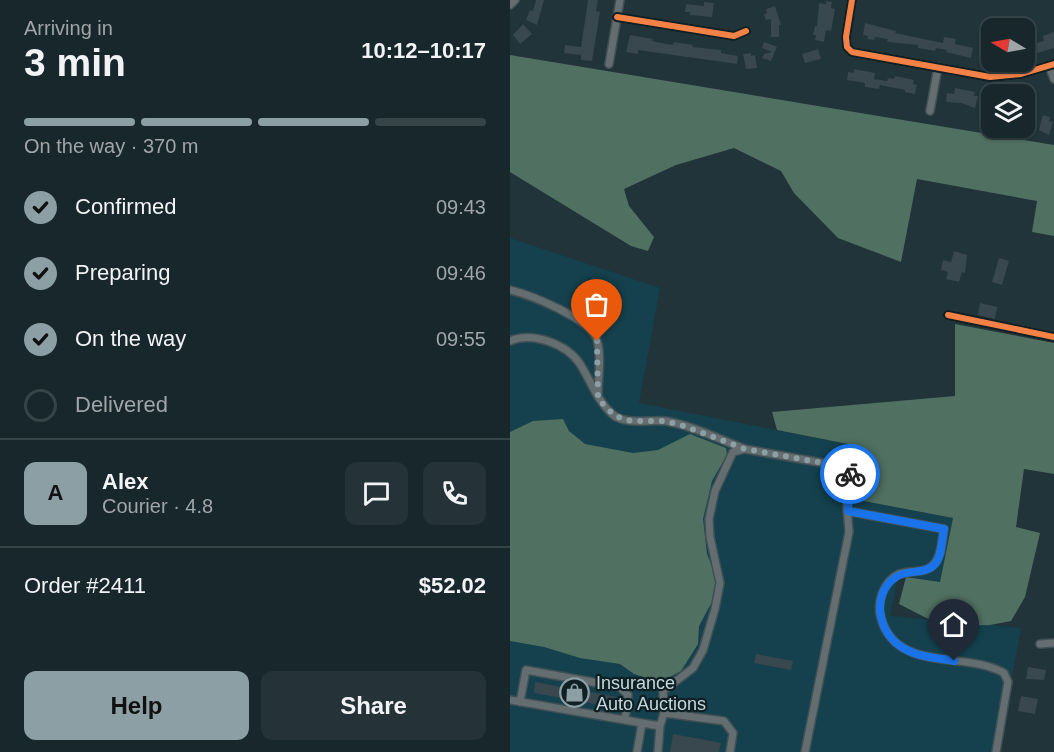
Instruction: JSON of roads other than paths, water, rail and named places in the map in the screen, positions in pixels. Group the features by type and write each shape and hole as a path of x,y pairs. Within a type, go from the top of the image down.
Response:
{"street":[{"path":"510,5 515,0"},
{"path":"609,64 620,0"},
{"path":"852,0 846,37 849,50 1000,77 1052,65 1054,79"},
{"path":"617,17 734,36 746,31"},
{"path":"930,111 938,67"},
{"path":"510,290 535,297 576,319 594,335 598,350 598,399"},
{"path":"948,315 1054,337"},
{"path":"510,341 516,338 537,338 560,346 579,362 598,399 615,416 631,421 664,421 684,426 745,449 851,468 849,532 805,752"},
{"path":"658,752 660,726 664,713 663,691 693,668 703,650 720,583 710,537 709,519 715,491 733,452 745,449"},
{"path":"848,511 944,529 939,554 934,564 926,570 895,577 882,593 880,614 890,638 909,651 1004,673 1008,682 996,752"},
{"path":"1040,644 1054,643"},
{"path":"520,702 526,670 621,687 628,695 625,720"},
{"path":"510,700 660,726"},
{"path":"664,713 723,721 733,733 730,752"},
{"path":"637,752 642,723"}],"place":[{"name":"Insurance Auto Auctions","path":"575,693"}]}
